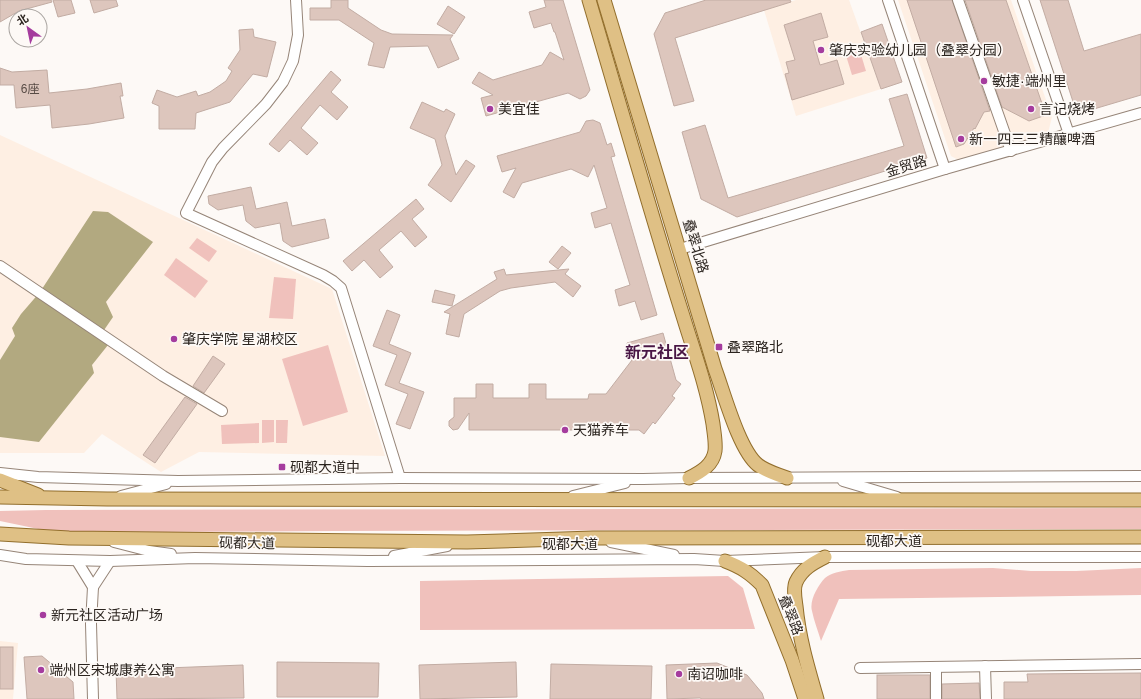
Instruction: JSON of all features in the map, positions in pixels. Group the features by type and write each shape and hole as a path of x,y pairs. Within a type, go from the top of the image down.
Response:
{"main road":[{"path":"589,0 680,309 701,370 711,415 715,439 714,457 708,466 690,478"},
{"name":"叠翠北路","path":"604,0 715,369 731,416 749,456 758,465 787,478"},
{"path":"711,415 720,423 728,422 731,416"},
{"path":"0,480 49,499"},
{"path":"0,497 49,499 1141,500"},
{"name":"砚都大道","path":"0,534 69,538 467,542 594,538 1141,537"},
{"name":"叠翠路","path":"817,699 798,627 794,592 796,583 804,570 813,562 825,557"},
{"name":"叠翠路","path":"725,561 740,567 753,576 762,585 792,660 805,699"},
{"path":"778,626 782,620 788,618 794,619 798,627"}],"street":[{"path":"296,0 298,35 293,61 283,82 266,104 223,148 212,162 186,213 323,275 333,280 341,288 400,478"},
{"path":"888,0 945,169"},
{"path":"958,0 1011,151"},
{"path":"1023,0 1069,134"},
{"name":"金贸路","path":"680,249 945,169 1141,113"},
{"path":"0,266 163,376 222,411"},
{"path":"0,473 38,477 178,481 400,478 643,479 1141,476"},
{"path":"833,478 909,500"},
{"path":"558,499 643,479"},
{"path":"107,499 178,481"},
{"path":"100,538 150,551 195,558"},
{"path":"594,538 694,559"},
{"path":"368,561 467,542"},
{"name":"砚都大道","path":"0,555 26,559 110,562 195,558 368,561 694,559 725,561 825,557 1141,557"},
{"path":"77,561 93,586"},
{"path":"93,699 91,624 93,586 110,562"},
{"path":"860,668 1141,664"},
{"path":"985,666 986,699"},
{"path":"936,667 936,699"}],"shaded area":[{"name":"肇庆实验幼儿园（叠翠分园）","path":"796,0 849,0 881,89 796,116 764,10"},
{"name":"敏捷·端州里","path":"898,0 1011,0 1052,117 1048,133 962,162 951,156"},
{"path":"858,45 866,71 852,75 844,49"},
{"name":"肇庆学院 星湖校区","path":"0,135 332,289 385,456 199,452 161,472 102,434 84,453 0,453"},
{"path":"93,211 108,212 153,242 106,302 113,317 102,333 112,340 92,365 94,373 39,442 0,437 0,360 15,336 12,328 21,314 40,292"},
{"path":"197,238 217,251 209,262 189,248"},
{"path":"176,258 208,281 195,298 164,275"},
{"path":"274,277 296,279 293,319 269,318"},
{"path":"328,345 348,412 303,426 282,359"},
{"path":"262,420 274,420 274,442 262,443"},
{"path":"276,420 288,420 287,443 276,443"},
{"path":"259,423 259,443 222,444 221,425"},
{"path":"1141,508 1141,529 160,532 48,531 0,521 0,511 46,510"},
{"path":"993,568 1031,571 1076,571 1141,568 1141,595 839,599 821,641 811,607 815,593 825,578 830,575 849,570"},
{"path":"728,576 743,588 755,629 420,630 420,581"},
{"path":"0,641 18,643 13,699 0,699"}],"building":[{"path":"0,0 51,0 52,2 30,8 8,8 8,17 0,22"},
{"path":"53,0 71,0 75,13 58,17"},
{"path":"90,0 116,0 118,6 94,13"},
{"path":"331,0 348,0 348,8 381,30 392,34 453,35 450,39 459,59 438,68 428,46 390,47 384,68 368,65 374,43 339,20 310,20 310,8 331,8"},
{"path":"544,0 563,0 590,90 586,96 580,99 568,93 486,116 481,98 493,95 472,83 479,72 493,80 542,65 550,52 564,60 551,23 534,28 529,12 546,7"},
{"path":"706,0 790,0 791,2 675,38 694,101 674,106 654,34 665,13"},
{"path":"907,0 952,0 990,111 984,112 975,129 974,128 964,144 956,147"},
{"path":"965,0 1006,0 1046,115 1029,121 1002,107"},
{"path":"1040,0 1068,0 1084,51 1141,34 1141,95 1077,114"},
{"path":"448,6 465,17 454,34 437,24"},
{"path":"821,13 828,37 813,41 820,65 837,60 844,84 792,100 785,74 789,73 786,62 795,60 784,25"},
{"path":"882,24 902,82 881,89 861,32"},
{"path":"253,29 254,37 276,42 267,77 253,74 230,102 196,113 195,129 159,129 159,106 152,103 157,90 177,97 196,91 198,96 210,92 226,81 232,71 228,68 240,50 239,30"},
{"path":"0,68 12,72 47,70 49,93 87,89 121,83 123,96 120,96 124,118 52,128 50,105 16,108 14,85 0,85"},
{"path":"331,71 341,80 331,92 348,107 337,120 320,105 301,128 318,143 307,155 290,140 279,152 269,144"},
{"path":"907,94 927,158 737,217 701,199 682,132 705,125 728,198 904,146 889,99"},
{"path":"422,102 444,112 446,109 455,114 445,136 456,175 466,160 475,166 451,202 428,185 442,165 435,139 410,128"},
{"path":"593,120 600,123 607,145 611,143 615,156 611,157 657,315 641,320 635,301 619,306 615,290 630,285 611,223 595,228 591,213 607,208 594,165 588,177 571,169 522,183 514,198 503,192 516,168 502,172 497,156 580,132 586,121"},
{"path":"251,187 256,209 287,202 292,226 325,219 329,238 292,247 283,241 280,223 255,228 246,221 243,205 218,210 209,204 208,196"},
{"path":"416,199 424,209 412,219 427,237 415,247 401,231 379,250 393,267 380,278 364,260 352,271 343,261"},
{"path":"562,246 571,253 558,269 549,262"},
{"path":"504,269 506,275 569,269 565,274 581,286 573,297 555,282 500,291 464,314 459,337 446,334 450,314 444,312 497,279 494,272"},
{"path":"435,290 455,295 452,306 432,302"},
{"path":"387,310 400,315 389,344 411,353 399,383 424,392 410,429 396,424 408,394 385,385 397,355 373,346"},
{"path":"663,333 676,380 681,384 672,396 675,398 655,424 653,422 644,434 639,430 469,430 469,413 458,429 453,430 449,426 449,421 454,417 454,398 476,398 476,384 493,384 493,398 529,398 529,384 546,384 546,399 588,399 589,394 606,394 632,360 627,343"},
{"path":"213,356 225,364 204,393 193,386"},
{"path":"185,397 197,404 155,463 143,455"},
{"path":"0,647 13,647 13,689 0,689"},
{"name":"端州区宋城康养公寓","path":"42,656 73,682 74,699 27,699 24,657"},
{"path":"277,662 379,663 378,697 277,697"},
{"path":"516,662 517,697 420,699 419,665"},
{"path":"717,663 747,675 762,693 764,699 667,699 666,665"},
{"path":"551,664 652,666 651,699 550,699"},
{"path":"243,665 244,698 117,699 116,670"},
{"path":"1141,673 1141,699 1004,699 1004,682 1028,682 1027,674"},
{"path":"877,675 930,675 930,699 877,699"},
{"path":"979,683 980,699 942,699 942,684"}],"place":[{"name":"肇庆实验幼儿园（叠翠分园）","path":"821,50"},
{"name":"敏捷·端州里","path":"984,81"},
{"name":"美宜佳","path":"490,109"},
{"name":"言记烧烤","path":"1031,109"},
{"name":"新一四三三精釀啤酒","path":"961,139"},
{"name":"肇庆学院 星湖校区","path":"174,339"},
{"name":"叠翠路北","path":"719,347"},
{"name":"天猫养车","path":"565,430"},
{"name":"砚都大道中","path":"282,467"},
{"name":"新元社区活动广场","path":"43,615"},
{"name":"端州区宋城康养公寓","path":"41,670"},
{"name":"南诏咖啡","path":"679,674"}],"district":[{"name":"新元社区","path":"657,352"}]}
